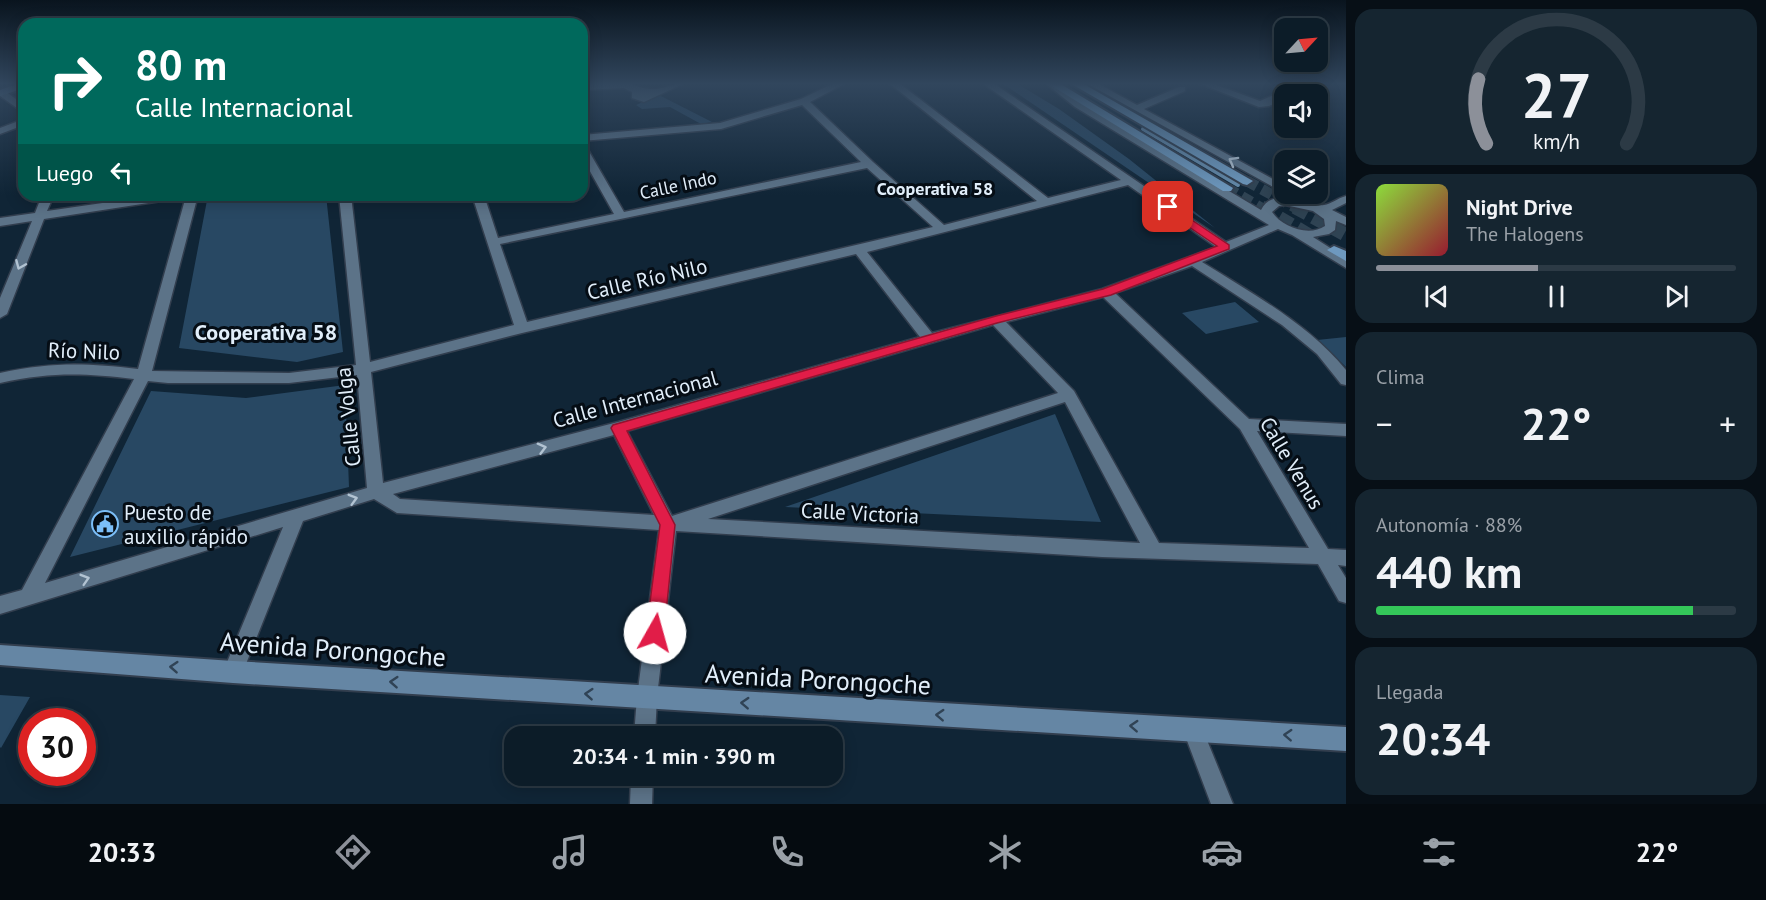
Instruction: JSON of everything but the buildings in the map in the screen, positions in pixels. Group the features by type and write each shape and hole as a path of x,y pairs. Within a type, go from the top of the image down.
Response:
{"main road":[{"path":"1113,121 1227,188"},
{"path":"1141,121 1247,181"},
{"name":"Avenida Porongoche","path":"0,655 233,672 1346,739"}],"street":[{"path":"588,137 721,126 739,121"},
{"path":"824,121 942,229"},
{"path":"941,121 1047,203"},
{"path":"1042,121 1225,247"},
{"path":"1104,121 1276,223 1294,230 1346,264"},
{"path":"1160,121 1274,184"},
{"path":"0,131 18,124"},
{"path":"588,158 621,216"},
{"name":"Calle Indo","path":"495,242 869,164"},
{"name":"Calle Río Nilo","path":"168,378 289,378 364,369 522,328 859,250 1130,181"},
{"path":"1320,210 1346,199"},
{"path":"0,314 46,201"},
{"path":"0,222 141,201"},
{"path":"29,595 144,375 190,201"},
{"name":"Calle Volga","path":"346,201 376,492"},
{"path":"480,201 522,328"},
{"path":"1276,223 1268,217 1267,208 1277,202 1295,203 1320,210 1332,222 1328,230 1314,233 1294,230"},
{"path":"1309,204 1346,221"},
{"name":"Calle Internacional","path":"0,605 376,492 618,428 996,320 1106,292 1193,261 1276,223"},
{"path":"859,250 930,339"},
{"path":"1193,261 1287,322 1322,351 1346,380"},
{"name":"Calle Venus","path":"1106,292 1172,352 1245,425 1346,595"},
{"path":"996,320 1070,395 1154,551"},
{"name":"Río Nilo","path":"0,378 38,370 81,368 168,378"},
{"path":"668,525 1070,395"},
{"path":"1245,425 1346,430"},
{"path":"618,428 668,525 646,726"},
{"name":"Calle Victoria","path":"376,492 397,506 668,525 1154,551 1346,558"},
{"path":"233,672 297,515"},
{"path":"1193,730 1222,804"},
{"path":"641,804 642,786"}],"shaded area":[{"path":"695,121 712,122 701,124"},
{"path":"1057,121 1075,121 1129,159 1215,228"},
{"path":"207,201 327,201 343,352 297,362 179,348"},
{"path":"1235,302 1259,322 1206,334 1182,313"},
{"path":"1346,337 1346,367 1317,340"},
{"path":"345,385 349,487 70,557 151,391 246,398"},
{"path":"1055,414 1101,522 785,507"},
{"path":"0,695 30,697 24,708 18,708 18,718 0,747"}],"waterway":[{"path":"1143,129 1238,185"}],"tunnel":[{"path":"1247,181 1298,209"},
{"path":"1227,188 1263,209"},
{"path":"1261,207 1317,240"},
{"path":"1295,207 1346,235"}],"place":[{"name":"Puesto de auxilio rápido","path":"105,524"}],"district":[{"name":"Cooperativa 58","path":"935,188"},
{"name":"Cooperativa 58","path":"266,332"}],"route":[{"path":"655,633 668,525 618,428 996,320 1106,292 1225,247 1168,207"}]}
